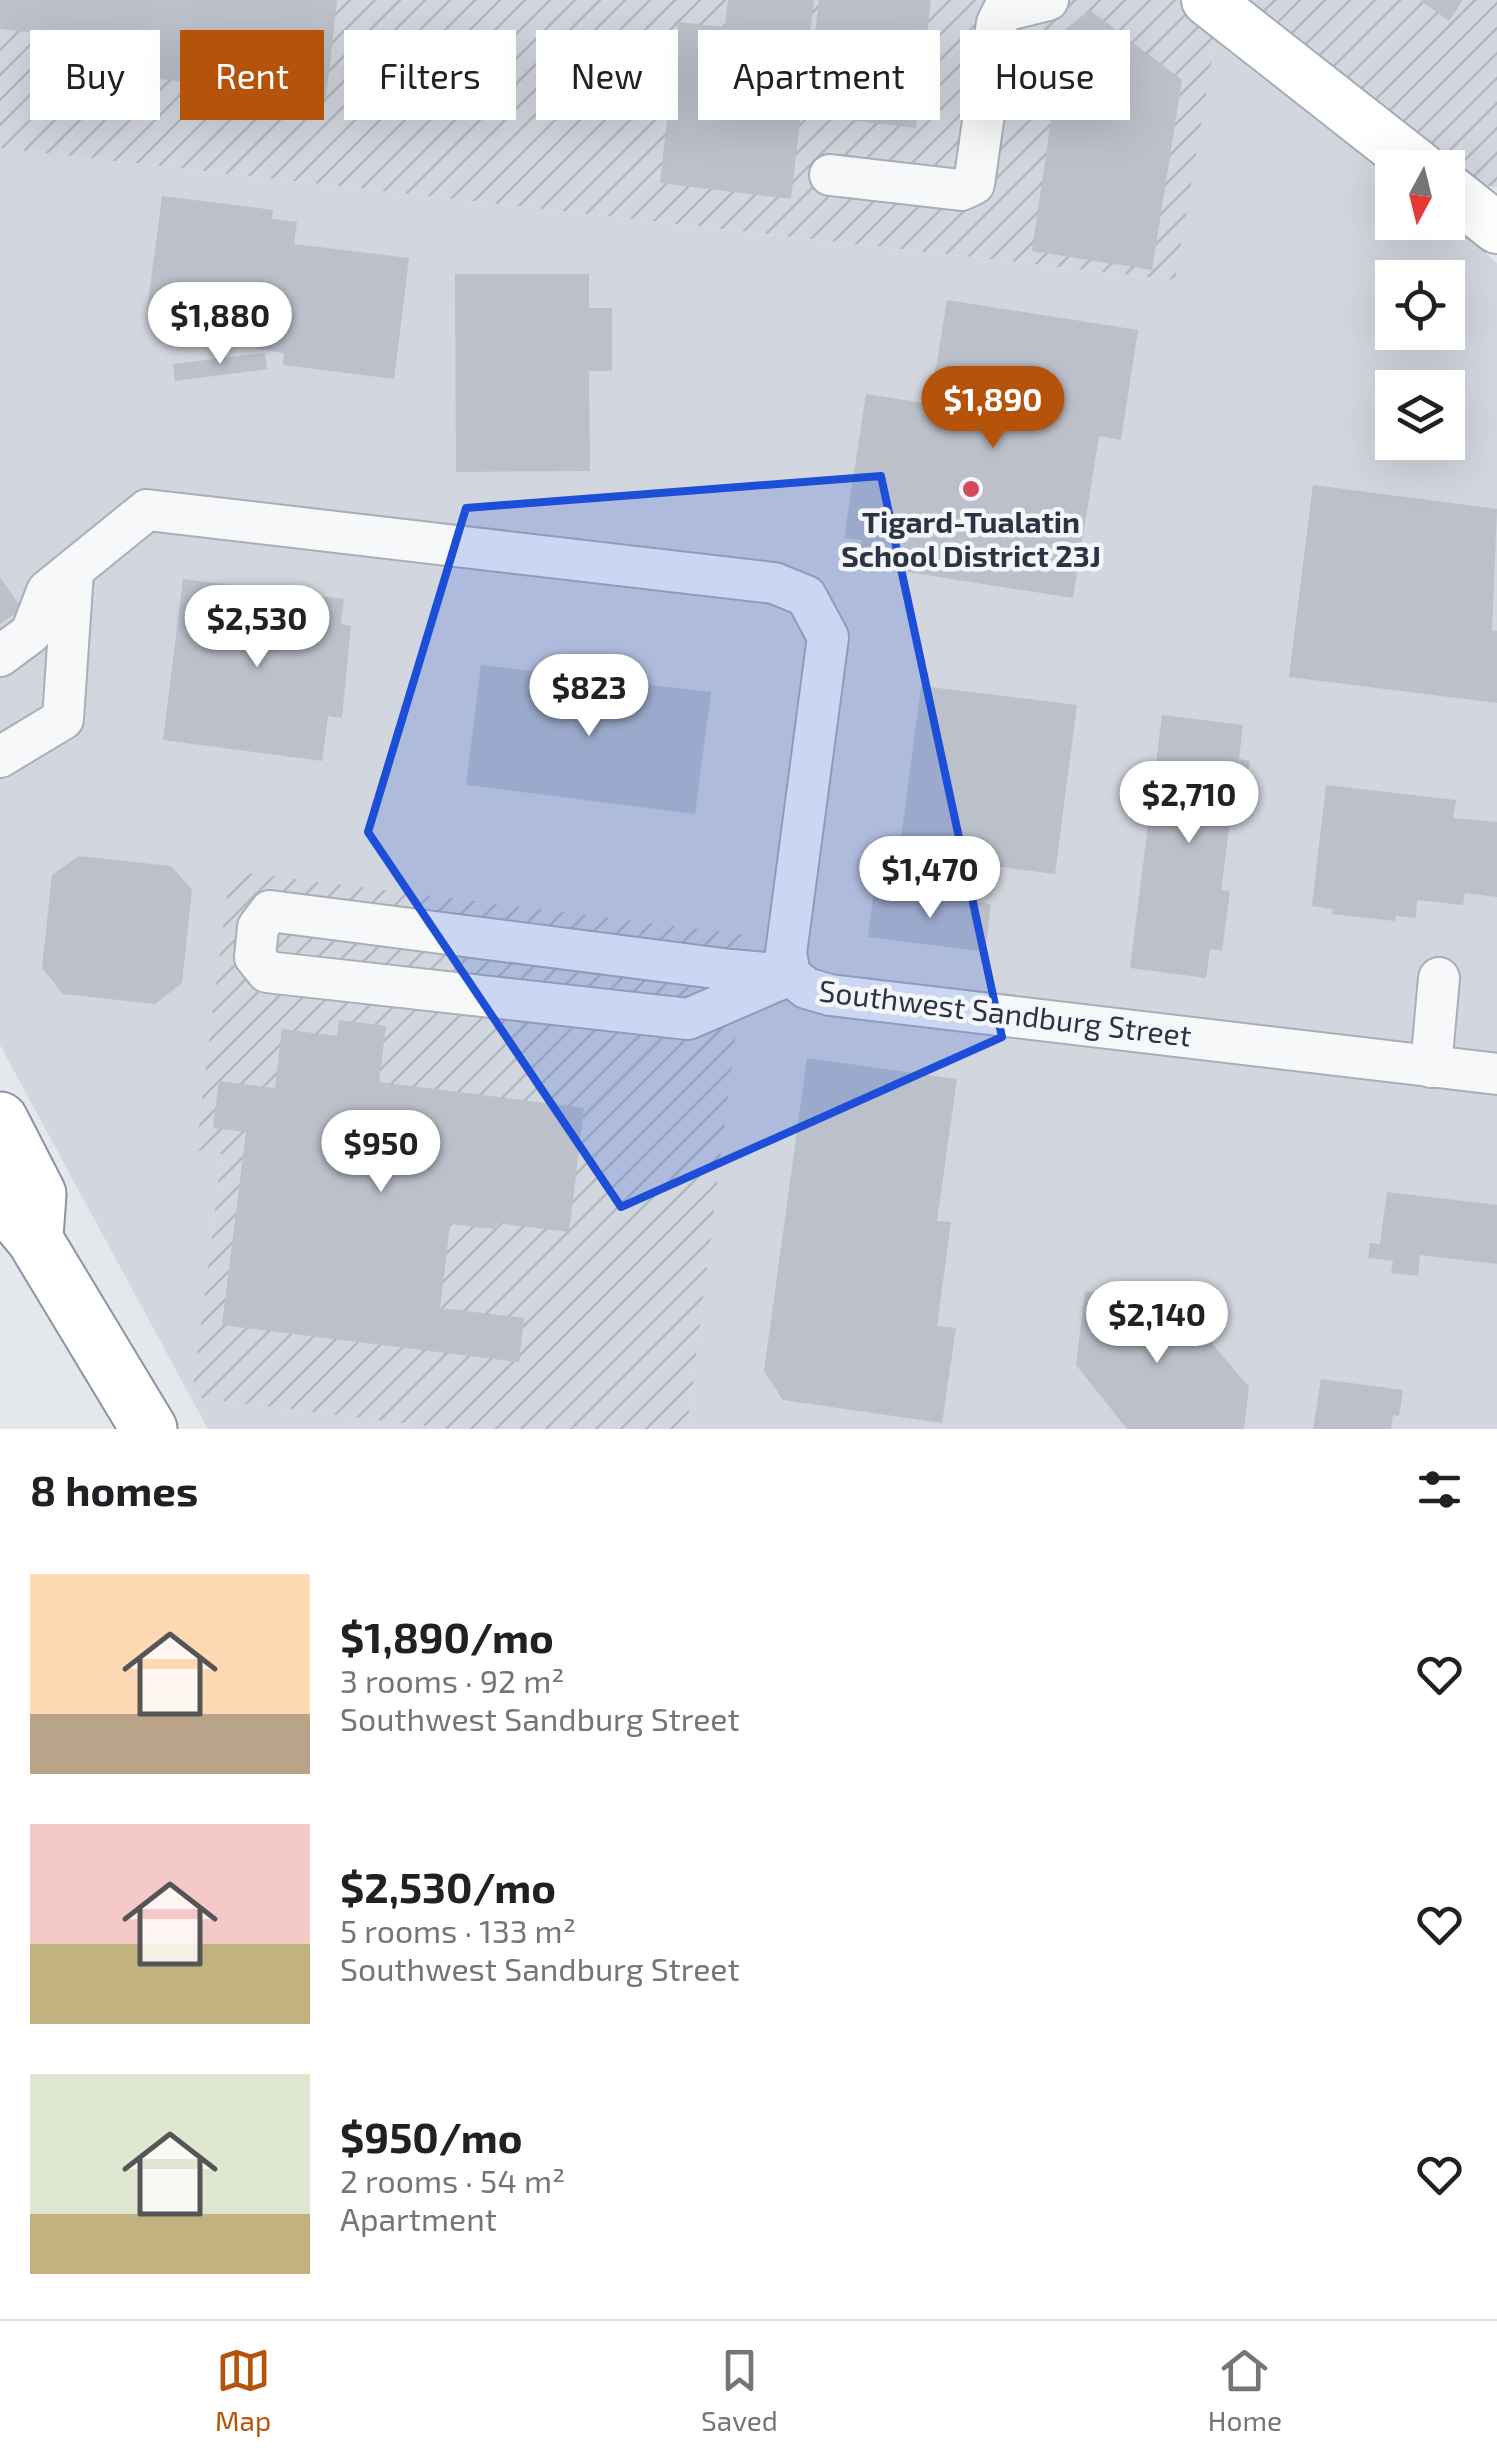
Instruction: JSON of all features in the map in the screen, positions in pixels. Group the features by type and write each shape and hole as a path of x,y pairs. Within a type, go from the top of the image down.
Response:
{"highway":[{"path":"0,1120 38,1194 35,1240"},
{"path":"0,1197 35,1240 148,1429"}],"main road":[{"path":"1207,0 1398,150"},
{"path":"1465,203 1497,228"}],"street":[{"path":"830,175 961,190 974,184 996,23 1003,12 1048,0"},
{"name":"Southwest Sandburg Street","path":"73,571 147,510 774,584 806,596 828,637 788,928 790,975 806,988 830,995 1497,1074"},
{"path":"0,656 31,633 47,591 73,571"},
{"path":"0,757 63,719 73,571"},
{"path":"270,911 790,975 688,1019 267,972 256,957 258,927 270,911"},
{"path":"1431,1066 1440,978"}],"highlighted area":[{"path":"881,476 1002,1037 621,1207 368,832 466,508"}],"shaded area":[{"path":"0,0 1497,0 1497,187 1465,175 1465,150 1418,150 1215,42 1175,280 0,148"},
{"path":"1215,41 1375,166 1375,240 1465,240 1465,236 1497,263 1497,1429 687,1429 747,935 197,1150 222,1153 193,1397 450,1429 208,1429 0,1045 0,148 1174,280"},
{"path":"230,871 748,935 687,1429 450,1429 192,1397 222,1154 196,1150"}],"building":[{"path":"0,0 337,0 326,98 324,30 180,30 180,81 160,79 160,30 0,29"},
{"path":"728,0 814,0 811,30 698,30 698,120 800,120 791,199 660,183 667,120 678,120 678,22 725,27"},
{"path":"819,0 931,0 927,30 816,30"},
{"path":"1420,0 1463,0 1449,21"},
{"path":"1090,10 1116,30 1064,30"},
{"path":"1130,40 1182,80 1152,270 1032,251 1051,120 1130,120"},
{"path":"848,120 917,120 916,128"},
{"path":"162,196 273,210 272,219 297,222 294,244 409,258 394,379 283,365 284,353 257,349 260,325 147,311"},
{"path":"455,274 589,274 589,308 612,308 612,371 589,371 590,471 456,472"},
{"name":"Tigard-Tualatin School District 23J","path":"947,300 1138,330 1121,440 1099,436 1073,598 875,567 877,555 860,552 862,540 844,538 866,394 930,404"},
{"path":"265,353 267,369 175,381 173,364"},
{"path":"1313,485 1497,509 1492,630 1497,631 1497,703 1289,677"},
{"path":"0,577 22,609 0,624"},
{"path":"183,579 344,599 341,624 351,626 342,718 328,716 322,761 163,740"},
{"path":"481,665 711,692 695,814 466,785"},
{"path":"921,686 1077,705 1055,874 899,854"},
{"path":"1162,715 1243,725 1239,759 1250,761 1241,823 1230,822 1221,890 1230,891 1222,951 1210,949 1206,978 1130,968"},
{"path":"1326,785 1456,800 1453,818 1497,822 1497,897 1465,893 1463,905 1417,900 1416,918 1396,916 1395,921 1332,914 1333,909 1312,906"},
{"path":"79,856 171,866 192,890 182,983 155,1004 63,994 42,968 52,875"},
{"path":"874,889 991,904 985,952 868,937"},
{"path":"339,1020 386,1026 379,1082 584,1108 569,1232 497,1223 496,1229 450,1224 440,1308 524,1318 519,1362 222,1325 246,1132 213,1128 219,1081 275,1088 282,1029 337,1036"},
{"path":"807,1058 957,1079 937,1221 951,1222 937,1326 956,1328 942,1423 783,1400 764,1371"},
{"path":"1387,1192 1497,1205 1497,1264 1420,1255 1418,1276 1391,1273 1393,1261 1368,1258 1370,1243 1380,1244"},
{"path":"1085,1291 1161,1303 1171,1295 1249,1387 1244,1429 1127,1429 1076,1365"},
{"path":"1321,1379 1403,1390 1399,1416 1393,1415 1391,1429 1313,1429"}],"place":[{"name":"Tigard-Tualatin School District 23J","path":"971,489"}]}
